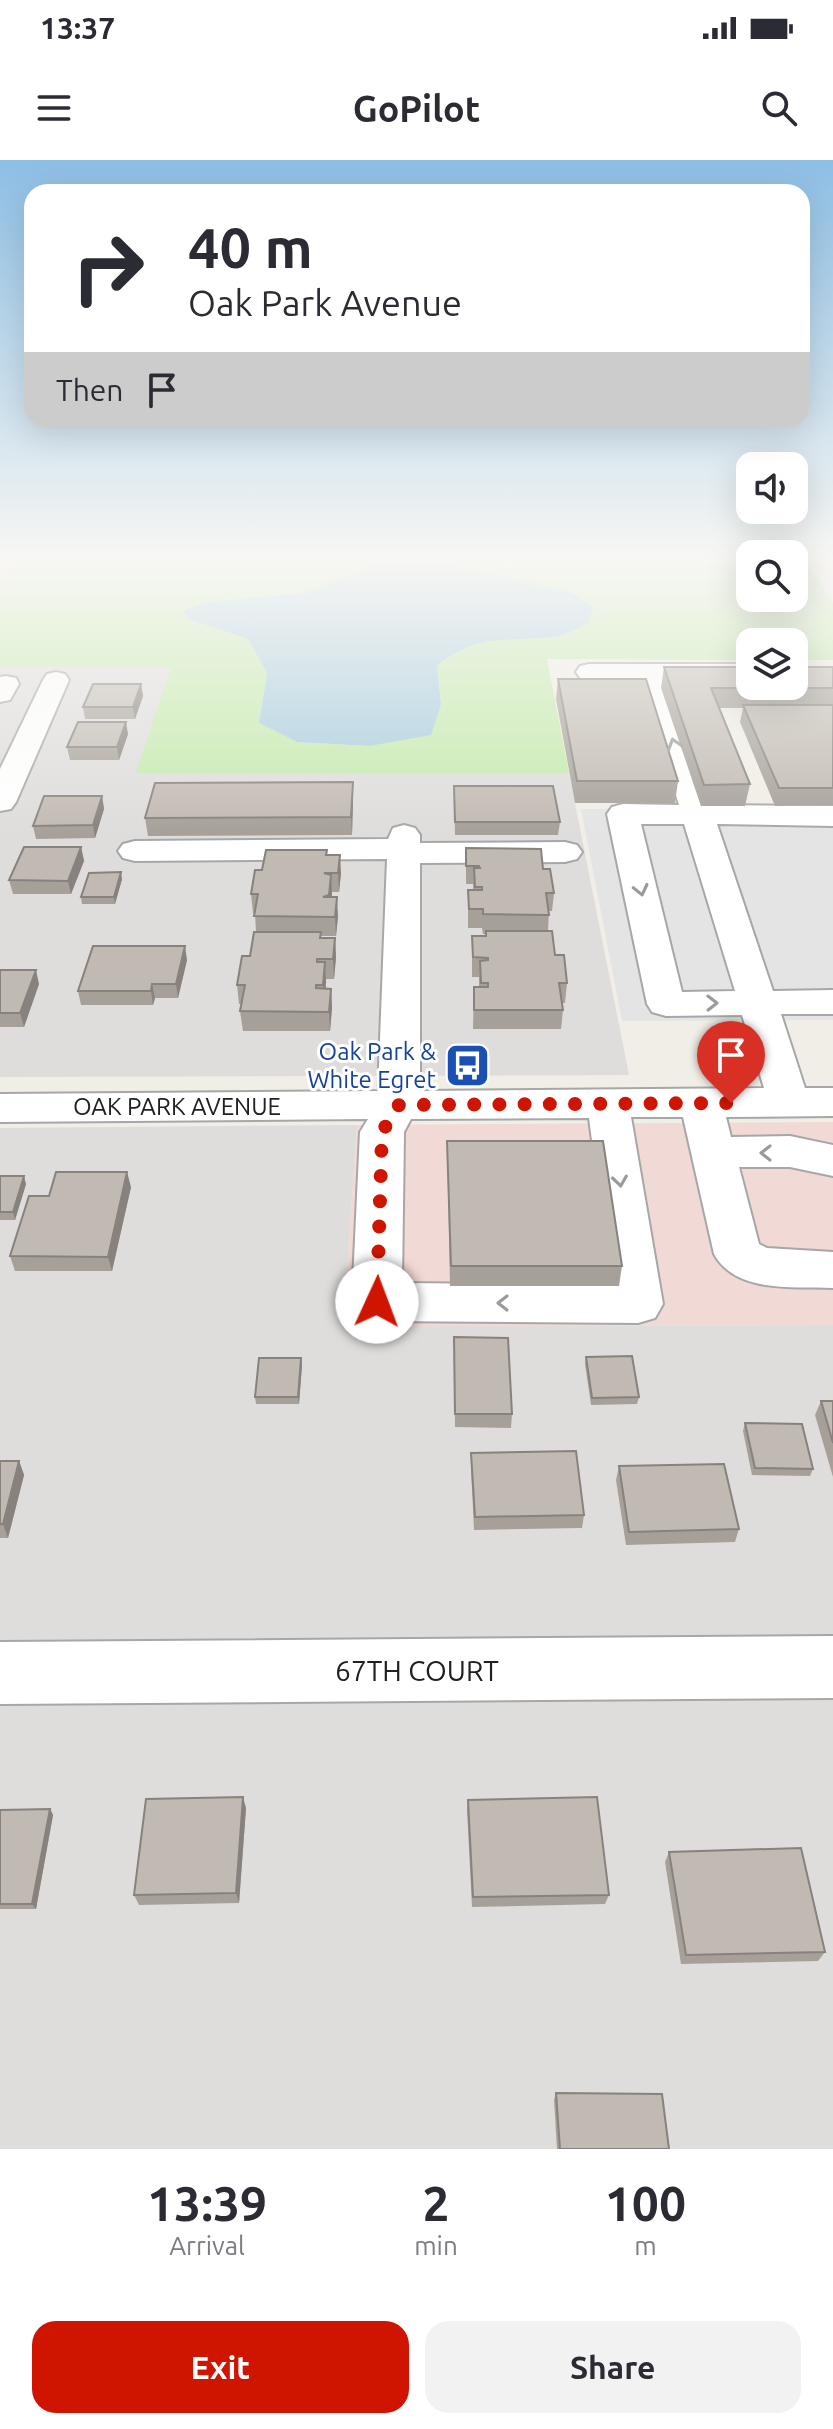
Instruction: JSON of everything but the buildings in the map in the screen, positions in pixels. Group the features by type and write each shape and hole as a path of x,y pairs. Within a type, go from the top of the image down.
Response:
{"street":[{"path":"589,672 736,672"},
{"path":"652,672 789,1102"},
{"path":"0,802 56,680"},
{"path":"833,816 623,814 666,1004 833,1002"},
{"path":"404,846 399,1105 382,1132 377,1302 638,1304 608,1104"},
{"path":"135,851 404,846 565,852"},
{"name":"OAK PARK AVENUE","path":"0,1108 833,1102"},
{"path":"701,1103 738,1254 759,1266 833,1270"},
{"path":"713,1153 826,1158"},
{"name":"67TH COURT","path":"0,1673 833,1667"}],"shaded area":[{"path":"0,667 171,667 137,773 569,773 629,1075 0,1077"},
{"path":"581,809 833,810 833,1020 622,1021"},
{"path":"833,1122 833,1325 343,1327 357,1125"},
{"path":"357,1125 343,1326 833,1325 833,2149 0,2149 0,1128"}],"green space":[{"path":"0,651 255,651 267,673 259,723 297,742 369,746 441,704 437,666 462,651 736,651 736,660 547,659 569,773 136,773 171,667 0,667"},
{"path":"808,651 833,651 833,660 808,660"}],"water":[{"path":"255,651 461,651 437,666 441,704 431,735 369,746 297,742 259,723 267,673"}],"place":[{"name":"Oak Park & White Egret","path":"467,1065"}],"route":[{"path":"377,1302 382,1132 399,1105 731,1103"}]}
